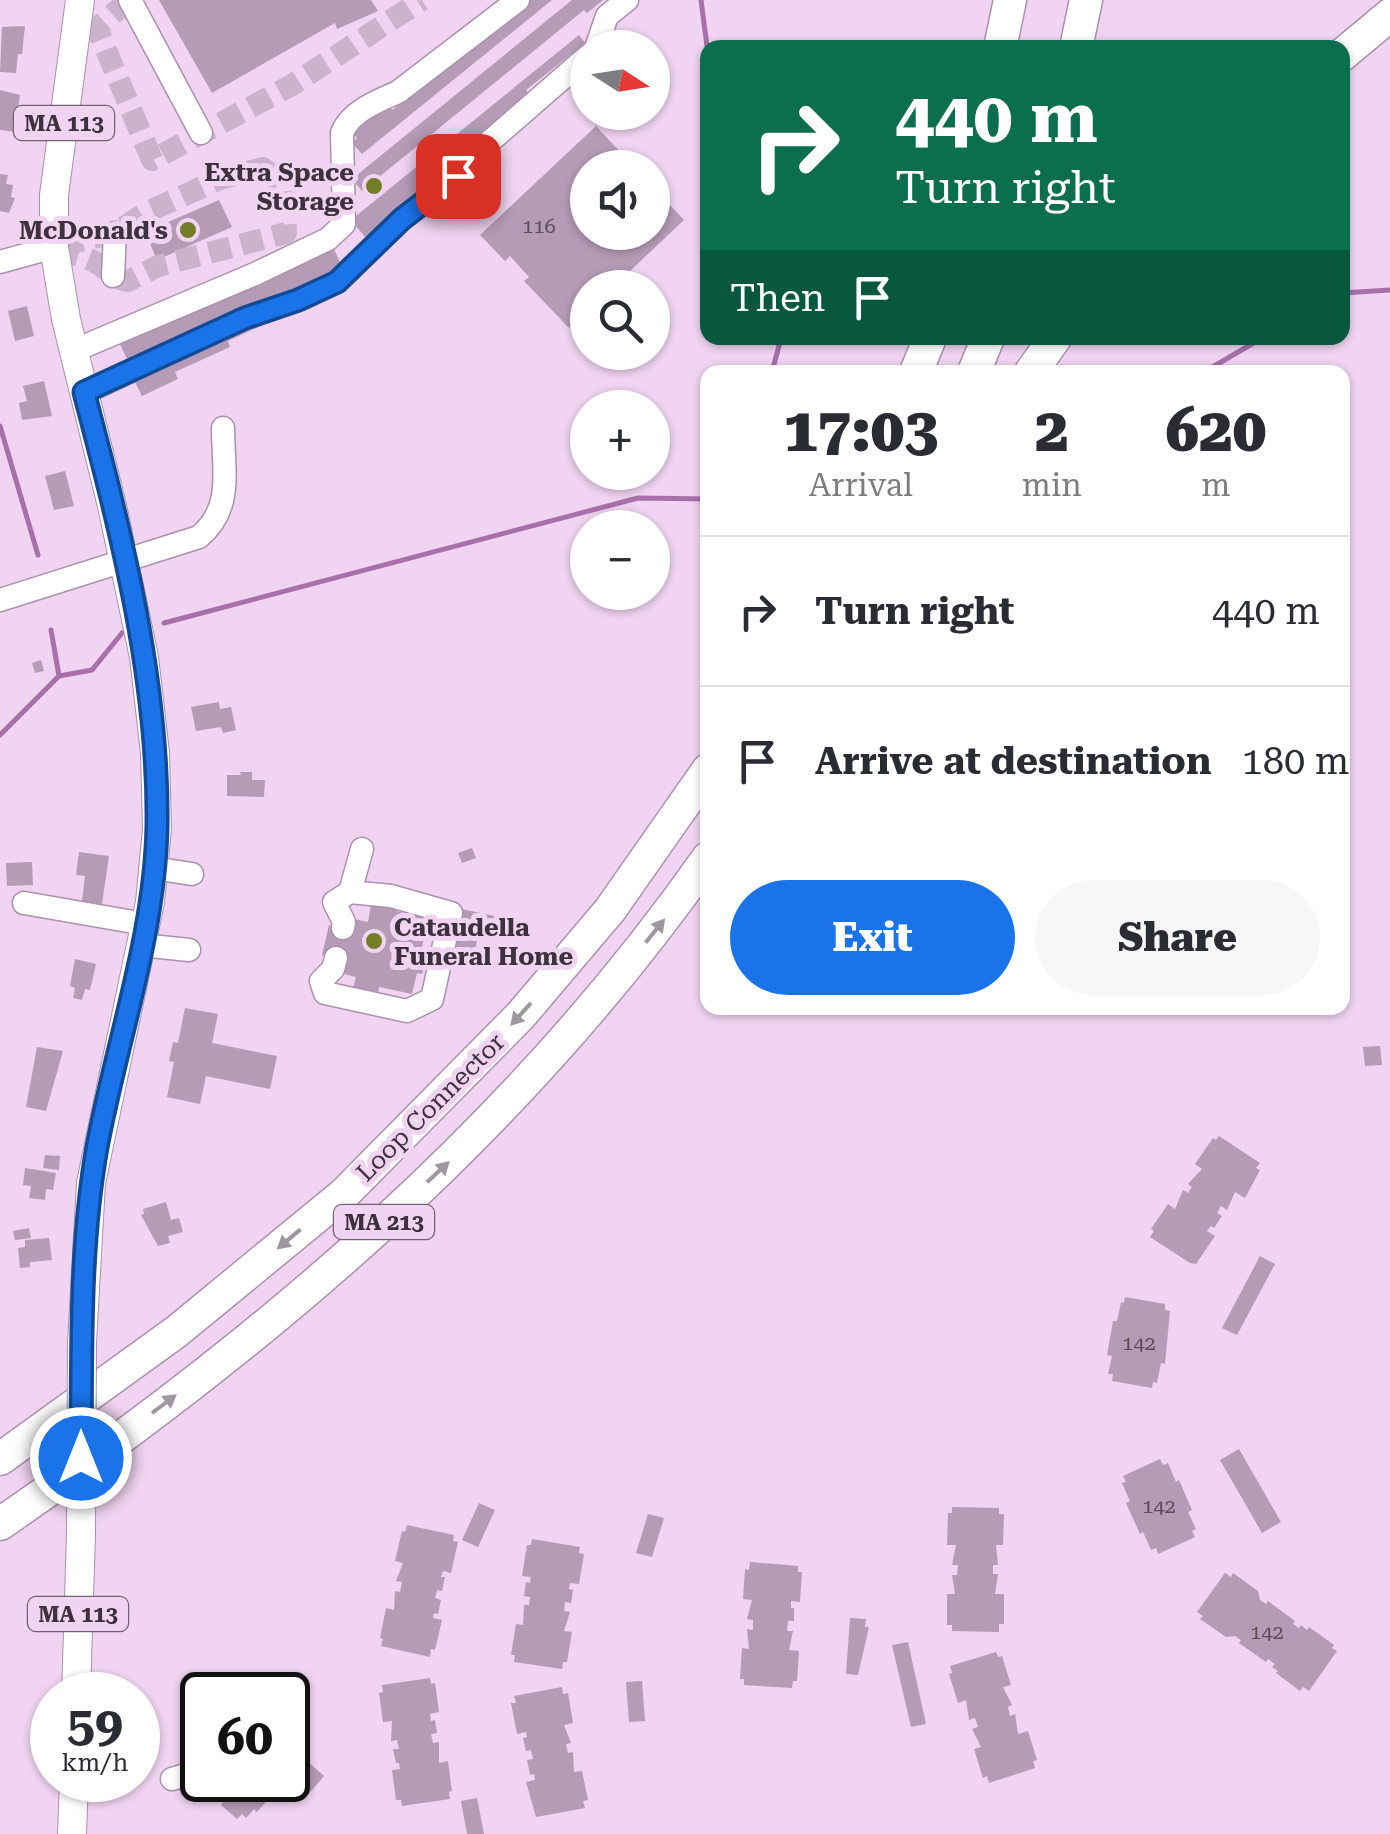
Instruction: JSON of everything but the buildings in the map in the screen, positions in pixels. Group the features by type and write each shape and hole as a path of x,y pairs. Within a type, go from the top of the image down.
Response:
{"highway":[{"path":"1002,40 1010,0"},
{"path":"1024,40 1032,0"},
{"path":"1078,40 1086,0"},
{"path":"1350,48 1390,15"},
{"name":"Loop Connector","path":"0,1459 176,1332 344,1194 521,1016 610,910 700,781"},
{"name":"Loop Connector","path":"0,1524 300,1299 452,1158 565,1040 700,869"}],"main road":[{"name":"MA 113","path":"77,1672 82,1343 91,1184 143,935 157,811 152,708 124,562 73,351 54,247 54,195 80,0"},
{"path":"72,1834 73,1802"}],"street":[{"path":"130,0 202,134"},
{"path":"73,351 328,239 344,224 342,133 346,122 377,100 398,92 518,0"},
{"path":"602,30 607,16 627,0"},
{"path":"84,392 245,318 337,282 402,219 458,176 473,156 570,72"},
{"path":"113,276 115,233"},
{"path":"0,262 54,247"},
{"path":"0,600 199,537 224,505 222,428"},
{"path":"342,928 342,897 362,849"},
{"path":"153,868 192,874"},
{"path":"336,958 333,969 321,980 326,993 407,1011 432,999 451,912 391,896 342,897"},
{"path":"24,904 189,950"},
{"path":"172,1779 180,1777"}],"waterway":[{"path":"701,0 706,40"},
{"path":"1350,292 1390,290"},
{"path":"774,365 779,345"},
{"path":"1216,365 1250,345"},
{"path":"0,426 38,555"},
{"path":"164,623 638,498 700,499"},
{"path":"0,735 59,676 51,630"},
{"path":"59,676 92,670 122,633"}],"tunnel":[{"path":"129,0 97,28 152,160 292,85 422,0"},
{"path":"263,168 283,184 286,233 158,266 128,281 93,261 54,247 115,233 145,213 220,179 263,168"}],"place":[{"name":"Extra Space Storage","path":"374,186"},
{"name":"McDonald's","path":"188,230"},
{"name":"Cataudella Funeral Home","path":"374,941"}],"route":[{"path":"81,1458 82,1312 91,1184 150,902 157,829 152,708 144,657 84,392 245,318 337,282 402,219 458,176"}]}
